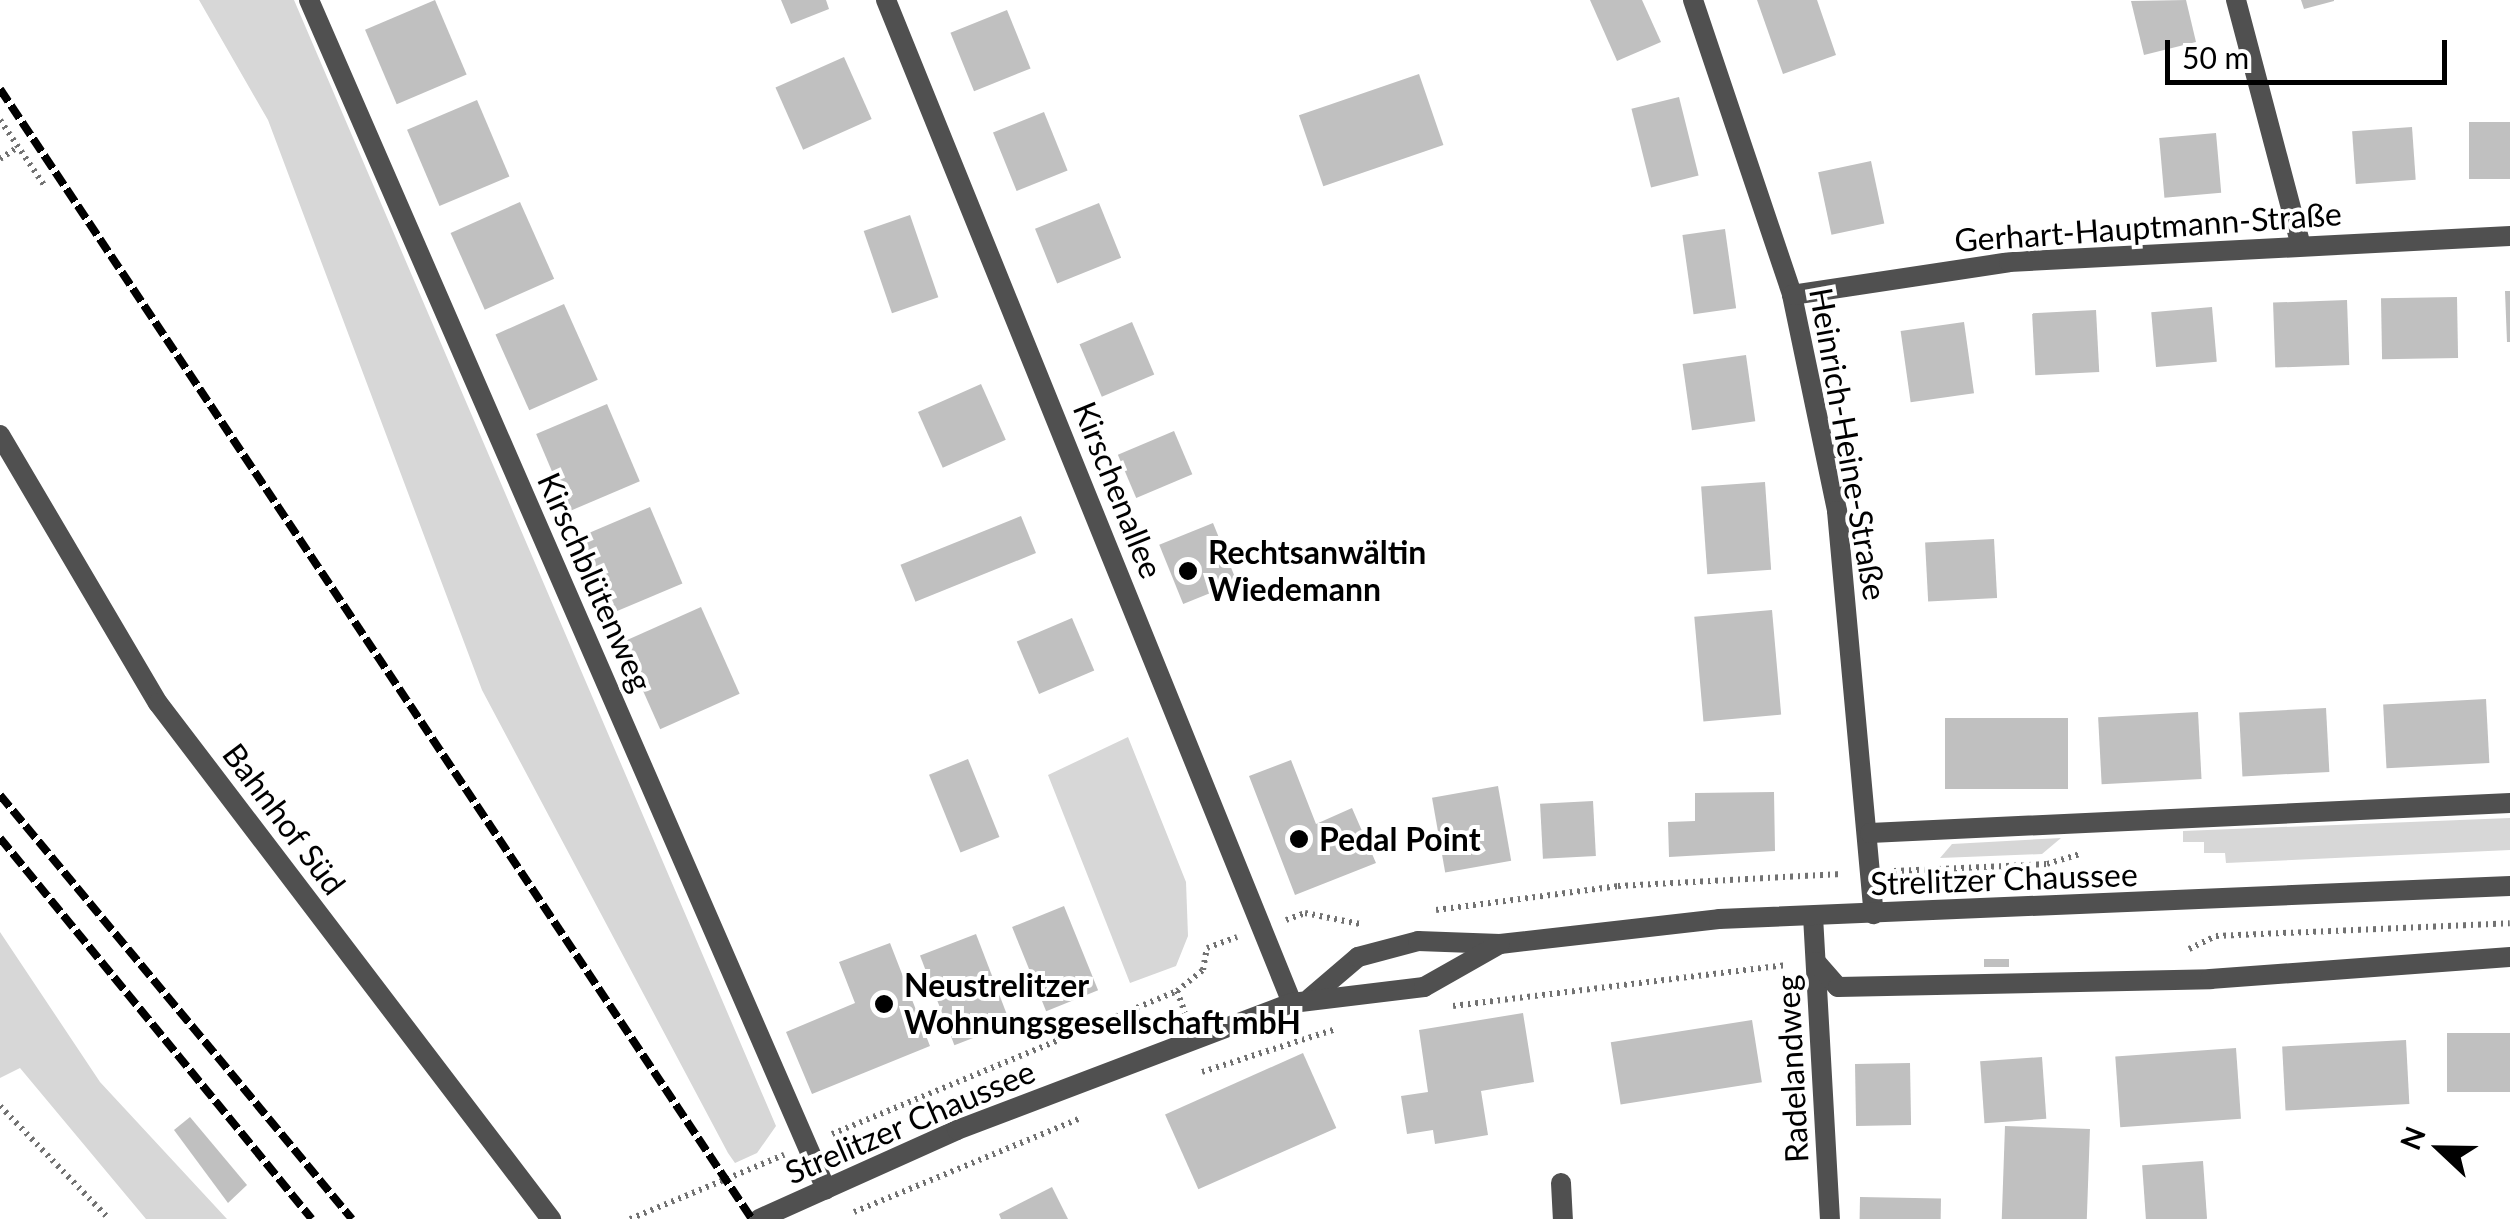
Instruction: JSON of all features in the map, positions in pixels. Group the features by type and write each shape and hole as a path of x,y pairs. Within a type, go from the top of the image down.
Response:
{"street":[{"name":"Kirschblütenweg","path":"309,0 826,1189"},
{"name":"Kirschenallee","path":"886,0 1262,928 1302,1000"},
{"name":"Heinrich-Heine-Straße","path":"1694,0 1792,295 1837,511 1870,833 1874,914"},
{"path":"2236,0 2300,246"},
{"name":"Gerhart-Hauptmann-Straße","path":"1792,295 2009,262 2510,236"},
{"name":"Bahnhof Süd","path":"0,435 158,703 551,1219"},
{"name":"Strelitzer Chaussee","path":"1870,833 2510,802"},
{"name":"Strelitzer Chaussee","path":"759,1219 1302,1000 1358,956 1388,948 1500,944 1603,928 1814,916 2510,886"},
{"name":"Radelandweg","path":"1814,916 1830,1219"},
{"name":"Strelitzer Chaussee","path":"1302,1000 1399,994 1500,944"},
{"path":"1816,962 1838,987 2210,979 2510,957"},
{"path":"1561,1183 1563,1219"}],"path":[{"path":"0,120 44,186"},
{"path":"0,159 18,147"},
{"path":"1427,912 1618,886 2048,864 2091,851"},
{"path":"630,1219 1177,991 1198,977 1206,948 1305,913 1370,924"},
{"path":"1448,1007 1816,962"},
{"path":"1188,1077 1342,1028"},
{"path":"0,1106 109,1219"},
{"path":"839,1217 1092,1112"}],"shaded area":[{"path":"199,0 294,0 776,1126 757,1153 735,1163 728,1153 482,690 268,120"},
{"path":"1128,737 1186,882 1188,936 1176,966 1130,983 1048,775"},
{"path":"2510,818 2510,850 2226,863 2225,853 2204,853 2204,842 2183,842 2183,831"},
{"path":"2061,838 2042,854 1940,858 1952,844"},
{"path":"0,932 100,1082 227,1219 146,1219 20,1068 0,1078"}],"building":[{"path":"435,0 467,75 397,104 365,30"},
{"path":"781,0 826,0 829,9 791,24"},
{"path":"1590,0 1642,0 1661,42 1617,61"},
{"path":"1757,0 1817,0 1836,55 1783,74"},
{"path":"2186,0 2196,42 2144,55 2131,1"},
{"path":"2301,0 2334,0 2334,1 2304,9"},
{"path":"1007,10 1031,68 974,91 950,33"},
{"path":"844,57 872,119 803,150 775,88"},
{"path":"1419,74 1443,145 1323,186 1299,115"},
{"path":"1679,97 1699,176 1651,187 1631,109"},
{"path":"477,100 509,176 439,206 407,130"},
{"path":"1044,112 1068,170 1017,191 993,133"},
{"path":"2469,122 2510,122 2510,179 2469,179"},
{"path":"2412,127 2416,180 2356,184 2352,131"},
{"path":"2216,133 2221,193 2164,198 2159,138"},
{"path":"1871,161 1884,224 1831,235 1818,172"},
{"path":"520,202 554,279 485,310 451,233"},
{"path":"1099,203 1121,258 1057,284 1035,229"},
{"path":"910,215 938,297 892,313 864,231"},
{"path":"1725,229 1736,308 1694,314 1682,235"},
{"path":"2505,291 2510,291 2510,342 2507,342"},
{"path":"2457,297 2458,358 2382,359 2381,298"},
{"path":"2347,300 2349,365 2275,368 2273,303"},
{"path":"564,304 598,380 529,410 495,335"},
{"path":"2212,307 2217,362 2156,367 2151,312"},
{"path":"2096,310 2099,372 2035,375 2032,313"},
{"path":"1132,322 1154,374 1102,397 1080,344"},
{"path":"1964,322 1974,393 1911,402 1901,331"},
{"path":"1746,355 1755,421 1692,430 1683,364"},
{"path":"981,384 1006,440 943,468 918,412"},
{"path":"607,404 640,481 569,511 536,434"},
{"path":"1174,431 1192,474 1136,498 1118,455"},
{"path":"1765,482 1771,570 1707,574 1701,486"},
{"path":"650,507 682,583 612,613 580,537"},
{"path":"1021,516 1036,553 915,602 900,565"},
{"path":"1213,523 1237,582 1183,604 1159,545"},
{"path":"1994,539 1997,598 1928,602 1925,543"},
{"path":"701,607 740,694 660,729 622,642"},
{"path":"1772,610 1781,715 1703,721 1694,617"},
{"path":"1072,618 1094,670 1039,694 1017,641"},
{"path":"2486,699 2489,763 2386,768 2383,704"},
{"path":"2326,708 2329,772 2242,776 2239,713"},
{"path":"2198,712 2202,779 2102,784 2098,717"},
{"path":"1945,718 2068,718 2068,789 1945,789"},
{"path":"968,759 999,837 961,853 929,775"},
{"path":"1291,760 1316,824 1352,808 1376,863 1295,895 1249,776"},
{"path":"1498,786 1511,861 1445,872 1432,798"},
{"path":"1774,792 1775,851 1669,857 1668,822 1695,821 1695,793"},
{"path":"1593,801 1596,856 1543,859 1540,804"},
{"path":"1064,906 1098,990 1046,1011 1012,927"},
{"path":"976,934 1010,1024 954,1045 920,956"},
{"path":"890,943 930,1046 812,1094 786,1032 855,1003 839,962"},
{"path":"1984,959 2009,959 2009,967 1984,967"},
{"path":"1523,1013 1534,1082 1481,1091 1488,1135 1435,1144 1433,1130 1407,1134 1401,1096 1428,1092 1419,1030"},
{"path":"1752,1020 1762,1082 1621,1105 1611,1042"},
{"path":"2447,1033 2510,1033 2510,1092 2447,1092"},
{"path":"2406,1040 2409,1104 2286,1110 2282,1046"},
{"path":"2236,1048 2241,1119 2120,1127 2115,1056"},
{"path":"1303,1053 1336,1128 1198,1189 1165,1114"},
{"path":"2042,1057 2046,1119 1984,1123 1980,1061"},
{"path":"1910,1063 1911,1125 1856,1126 1855,1064"},
{"path":"190,1117 247,1185 228,1203 174,1130"},
{"path":"2005,1126 2090,1129 2087,1219 2002,1219"},
{"path":"2203,1161 2207,1219 2146,1219 2142,1165"},
{"path":"1052,1187 1068,1219 1001,1219 999,1214"},
{"path":"1860,1197 1941,1198 1941,1219 1860,1219"}],"railway":[{"path":"0,89 752,1219"},
{"path":"0,795 352,1219"},
{"path":"0,838 312,1219"}],"place":[{"name":"Rechtsanwältin Wiedemann","path":"1188,571"},
{"name":"Pedal Point","path":"1299,839"},
{"name":"Neustrelitzer Wohnungsgesellschaft mbH","path":"884,1004"}]}
